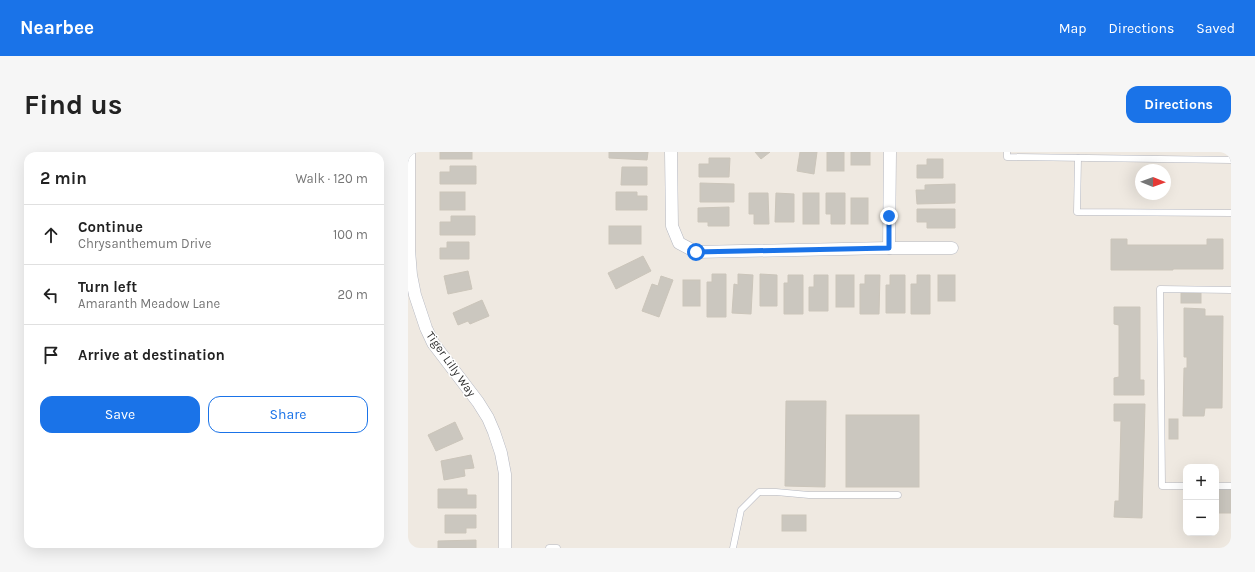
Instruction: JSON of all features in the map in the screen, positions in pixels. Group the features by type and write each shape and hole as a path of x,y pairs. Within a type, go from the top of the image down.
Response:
{"street":[{"name":"Tiger Lilly Way","path":"409,152 409,250 411,275 415,296 433,343 478,402 488,418 494,432 505,474 505,548"},
{"path":"671,152 672,226 679,243 696,252 952,248"},
{"path":"889,248 890,152"}],"lane":[{"path":"1007,152 1007,157 1231,160"},
{"path":"1078,158 1077,212 1231,213"},
{"path":"1183,486 1162,486 1160,289 1231,290"},
{"path":"1219,486 1231,486"},
{"path":"733,548 741,510 759,492 809,495 898,495"},
{"path":"549,548 557,548"}],"building":[{"path":"440,152 472,152 472,159 440,159"},
{"path":"609,152 648,152 647,160 609,158"},
{"path":"755,152 770,152 761,159"},
{"path":"800,152 817,152 814,174 797,171"},
{"path":"827,152 844,152 844,171 827,171"},
{"path":"851,152 870,152 870,165 851,165"},
{"path":"709,158 730,158 729,177 699,177 699,164 709,164"},
{"path":"927,159 943,159 943,178 917,178 917,165 927,165"},
{"path":"450,166 476,166 476,184 440,184 440,172 450,172"},
{"path":"622,167 647,167 647,185 621,185"},
{"path":"700,183 734,184 734,202 700,202"},
{"path":"955,184 955,203 917,204 916,190 925,190 925,185"},
{"path":"440,192 465,192 465,210 440,210"},
{"path":"616,192 637,192 637,196 647,196 647,210 616,210"},
{"path":"749,193 768,193 769,224 754,224 754,214 749,214"},
{"path":"776,193 794,194 794,222 775,222"},
{"path":"803,193 819,193 819,224 803,224"},
{"path":"826,193 845,193 845,224 831,224 831,214 826,214"},
{"path":"851,198 868,198 868,224 851,224"},
{"path":"729,207 729,226 708,226 708,222 698,222 698,208"},
{"path":"917,209 955,209 955,228 927,228 927,222 917,222"},
{"path":"451,216 475,216 475,235 440,235 440,222 451,222"},
{"path":"609,226 641,226 641,244 609,244"},
{"path":"1111,239 1127,239 1127,245 1207,245 1207,239 1223,239 1223,269 1111,270"},
{"path":"447,242 469,242 469,259 440,259 440,248 447,248"},
{"path":"643,256 651,271 616,289 608,273"},
{"path":"468,271 472,289 448,294 444,276"},
{"path":"712,274 726,274 726,317 707,317 707,282 712,282"},
{"path":"738,274 753,275 751,314 732,313 734,284 738,285"},
{"path":"760,274 777,275 777,306 760,306"},
{"path":"788,275 803,275 803,314 784,314 784,283 788,283"},
{"path":"814,275 828,275 828,311 809,311 809,287 814,287"},
{"path":"836,275 854,275 854,307 836,307"},
{"path":"865,275 880,275 879,314 860,314 860,284 865,284"},
{"path":"890,275 905,275 905,313 886,313 886,285 890,285"},
{"path":"917,275 930,275 930,314 911,314 911,284 917,284"},
{"path":"938,275 955,275 955,301 938,301"},
{"path":"661,276 673,280 659,317 642,311 652,284 658,286"},
{"path":"683,280 700,280 700,306 683,306"},
{"path":"1181,293 1201,293 1201,303 1181,303"},
{"path":"482,300 489,316 470,324 468,321 458,325 453,313"},
{"path":"1114,307 1140,307 1140,380 1144,380 1144,395 1114,395 1114,378 1119,377 1119,325 1114,324"},
{"path":"1184,308 1205,309 1205,316 1223,316 1222,408 1205,408 1204,416 1183,416 1184,368 1187,368 1187,357 1184,357"},
{"path":"786,401 826,401 825,487 785,486"},
{"path":"1114,404 1145,404 1142,518 1114,517 1115,501 1119,501 1121,421 1114,421"},
{"path":"846,415 919,415 919,487 846,487"},
{"path":"1169,419 1178,419 1178,439 1169,439"},
{"path":"455,422 463,439 436,451 428,435"},
{"path":"471,455 474,468 464,469 465,476 444,480 441,461"},
{"path":"1219,488 1231,489 1231,513 1219,513"},
{"path":"438,489 467,489 467,495 476,495 476,508 438,508"},
{"path":"445,515 476,515 476,528 466,528 466,533 445,533"},
{"path":"782,515 806,515 806,531 782,531"},
{"path":"476,540 476,548 438,548 438,541"}],"route":[{"path":"696,252 889,248 889,216"}]}
